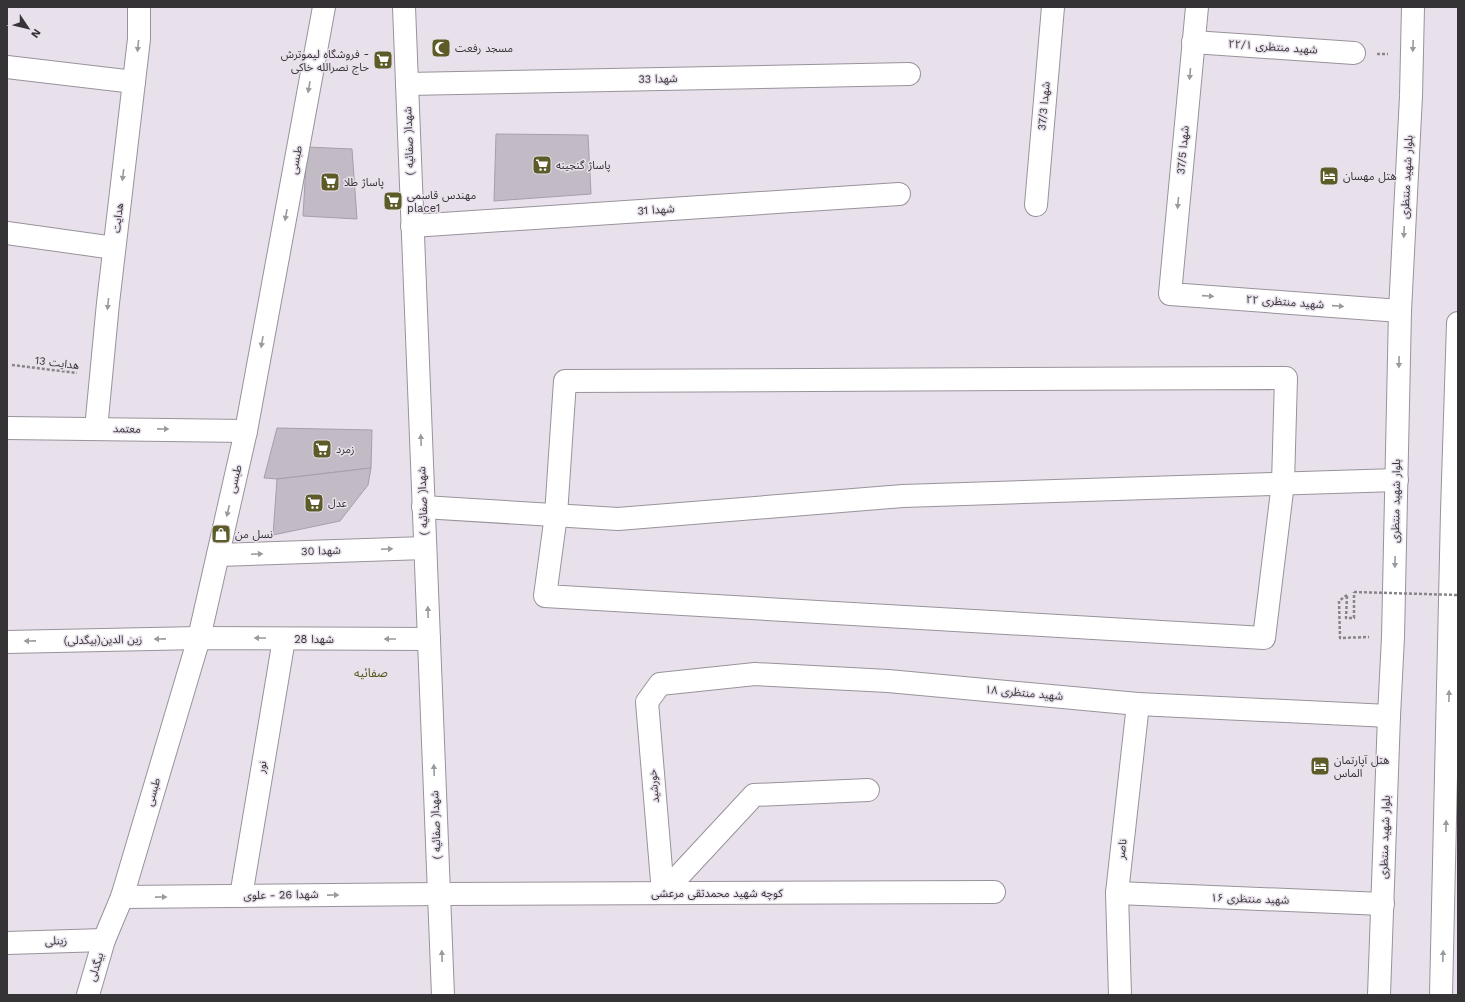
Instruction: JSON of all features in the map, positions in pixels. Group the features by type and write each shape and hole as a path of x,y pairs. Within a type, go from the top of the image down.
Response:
{"street":[{"name":"هدایت","path":"96,428 114,248 139,38 139,7"},
{"name":"طبسی","path":"104,940 122,897 199,638 246,430 324,7"},
{"name":"شهدا( صفائیه )","path":"404,7 443,995"},
{"name":"شهدا 37/3","path":"1036,204 1052,7"},
{"name":"شهدا 37/5","path":"1170,294 1197,7"},
{"name":"بلوار شهید منتظری","path":"1379,995 1388,716 1394,637 1400,310 1413,55 1413,7"},
{"name":"شهید منتظری ۲۲/۱","path":"1193,42 1354,52"},
{"path":"7,67 134,82"},
{"name":"شهدا 33","path":"407,84 909,74"},
{"name":"شهدا 31","path":"412,226 899,194"},
{"path":"7,233 114,248"},
{"name":"شهید منتظری ۲۲","path":"1170,294 1400,310"},
{"path":"1441,995 1455,509 1458,323"},
{"path":"1286,378 1283,483 1264,638 546,596 556,515 565,381 1286,378"},
{"name":"معتمد","path":"7,428 246,430"},
{"path":"424,507 618,519 903,496 1397,480"},
{"name":"شهدا 30","path":"218,555 425,548"},
{"name":"شهدا 28","path":"199,638 429,639"},
{"name":"زین الدین(بیگدلی)","path":"7,642 199,638"},
{"name":"نور","path":"241,896 284,638"},
{"name":"شهید منتظری ۱۸","path":"660,684 755,674 888,681 1138,704 1388,716"},
{"name":"خورشید","path":"660,684 647,702 662,893"},
{"name":"ناصر","path":"1120,995 1117,893 1138,704"},
{"path":"662,893 754,795 868,790"},
{"name":"کوچه شهید محمدتقی مرعشی","path":"439,894 994,892"},
{"name":"شهید منتظری ۱۶","path":"1117,893 1383,904"},
{"name":"شهدا 26 - علوی","path":"122,897 439,894"},
{"name":"زینلی","path":"7,943 104,940"},
{"name":"بیگدلی","path":"88,995 104,940"}],"path":[{"path":"1354,52 1413,55"},
{"name":"هدایت 13","path":"12,365 101,376"},
{"path":"1394,637 1340,638 1339,602 1347,595 1346,618 1354,618 1354,592 1458,595"}],"building":[{"name":"پاساژ گنجینه","path":"496,134 588,135 591,194 494,201"},
{"name":"پاساژ طلا","path":"307,147 352,149 357,219 303,216"},
{"name":"زمرد","path":"277,428 372,430 371,468 277,479 264,478"},
{"name":"عدل","path":"371,468 368,485 340,521 273,535 277,479"}],"place":[{"name":"مسجد رفعت","path":"441,48"},
{"name":"فروشگاه لیموترش - حاج نصرالله خاکی","path":"383,60"},
{"name":"پاساژ گنجینه","path":"542,165"},
{"name":"هتل مهسان","path":"1329,176"},
{"name":"پاساژ طلا","path":"330,182"},
{"name":"مهندس قاسمی place1","path":"393,201"},
{"name":"زمرد","path":"322,449"},
{"name":"عدل","path":"314,503"},
{"name":"نسل من","path":"221,534"},
{"name":"هتل آپارتمان الماس","path":"1320,766"}],"district":[{"name":"صفائیه","path":"371,673"}]}
